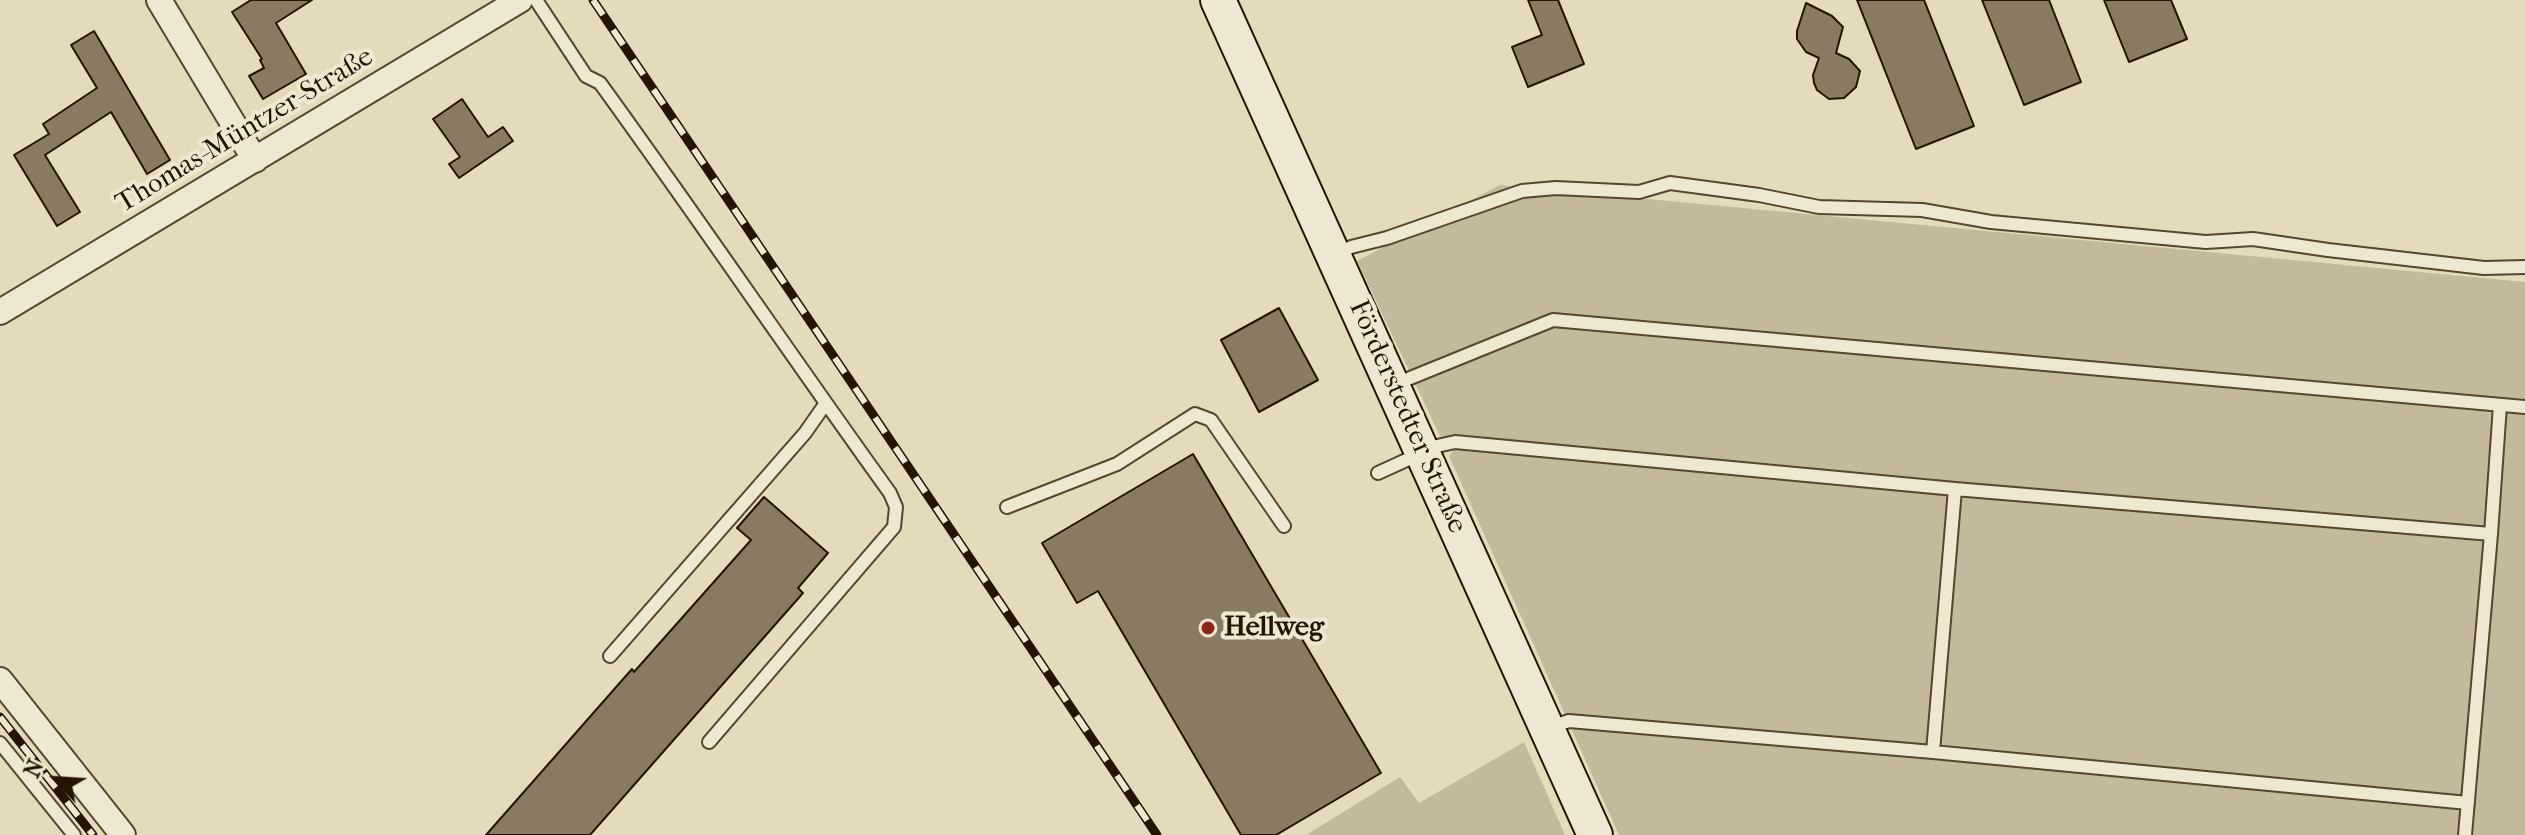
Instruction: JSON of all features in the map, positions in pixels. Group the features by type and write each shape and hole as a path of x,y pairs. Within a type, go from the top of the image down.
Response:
{"main road":[{"name":"Förderstedter Straße","path":"1218,0 1595,835"}],"street":[{"path":"159,0 255,160"},
{"name":"Thomas-Müntzer-Straße","path":"0,312 520,0"},
{"path":"0,680 123,835"}],"lane":[{"path":"536,0 586,76 600,83 684,199 890,493 896,507 894,527 709,742"},
{"path":"1334,256 1351,247 1387,238 1522,191 1556,188 1639,192 1670,183 1819,207 1922,210 2006,223 2206,242 2253,239 2484,268 2525,267"},
{"path":"1393,385 1553,320 2525,407"},
{"path":"610,656 805,433 826,403"},
{"path":"2465,835 2500,405"},
{"path":"1007,507 1117,464 1195,414 1211,420 1284,526"},
{"path":"1378,473 1423,452 1455,442 1955,489 2491,534"},
{"path":"1933,752 1955,489"},
{"path":"1547,728 1569,721 2468,803"},
{"path":"0,743 74,835"}],"shaded area":[{"path":"1500,185 2525,282 2525,835 1619,835 1449,456 1456,447 1453,438 1440,436 1357,261"},
{"path":"1524,742 1565,835 1306,835 1400,777 1419,803"}],"building":[{"path":"251,0 312,0 276,23 306,74 263,99 249,76 264,68 262,59 232,12"},
{"path":"1528,0 1558,0 1584,64 1528,87 1512,47 1542,35"},
{"path":"1857,0 1924,0 1974,126 1916,149"},
{"path":"1982,0 2049,0 2081,82 2024,105"},
{"path":"2104,0 2171,0 2187,39 2129,62"},
{"path":"1806,3 1832,16 1843,27 1836,53 1849,59 1860,71 1856,87 1844,98 1829,99 1817,90 1814,83 1813,75 1819,58 1806,52 1797,39"},
{"path":"94,31 170,160 147,174 111,112 45,155 80,212 57,226 14,155 49,134 43,124 97,88 71,45"},
{"path":"462,99 488,137 503,127 513,141 459,178 449,164 460,157 433,119"},
{"path":"1279,308 1318,380 1259,412 1221,340"},
{"name":"Hellweg","path":"1193,454 1381,773 1276,835 1241,835 1098,591 1077,603 1042,543"},
{"path":"764,497 828,553 798,588 803,593 590,835 486,835 751,540 737,528"}],"railway":[{"path":"593,0 1157,835"},
{"path":"0,717 93,835"}],"place":[{"name":"Hellweg","path":"1208,628"}]}
